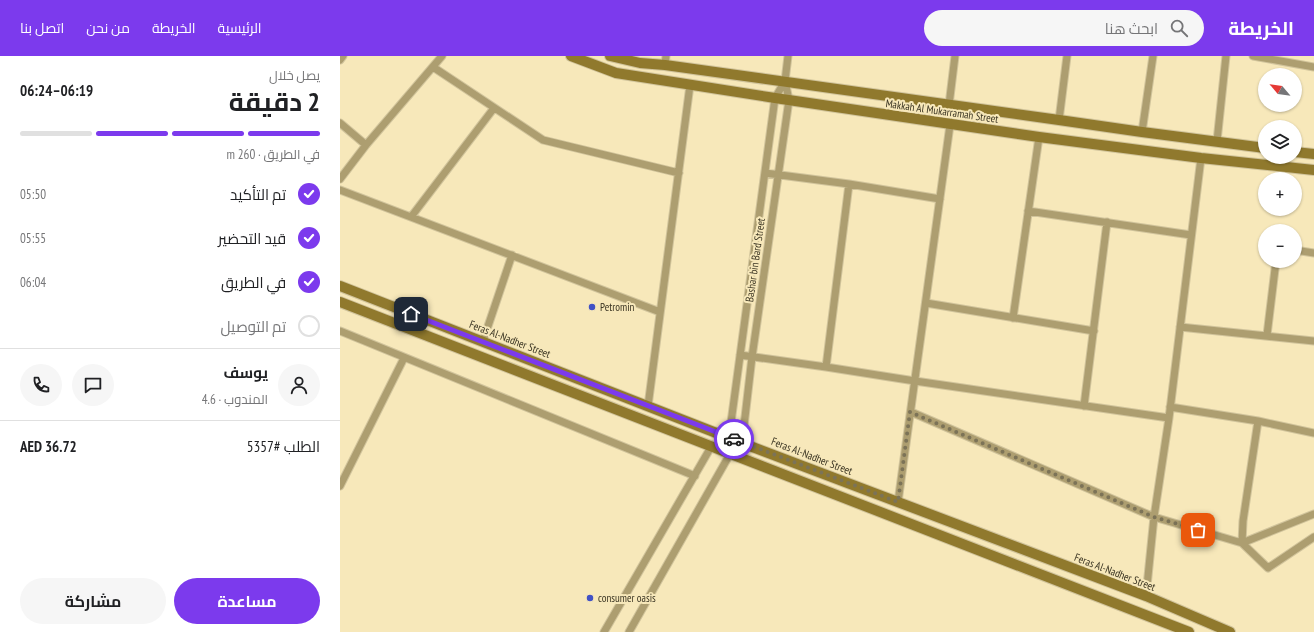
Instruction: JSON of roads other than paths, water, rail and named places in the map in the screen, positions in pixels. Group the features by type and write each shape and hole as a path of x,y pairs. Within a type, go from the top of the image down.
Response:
{"street":[{"path":"340,60 343,56"},
{"path":"340,179 366,145 442,56"},
{"name":"Makkah Al Mukarramah Street","path":"571,56 616,73 690,85 1039,137 1201,158 1314,170"},
{"name":"Makkah Al Mukarramah Street","path":"610,56 640,63 666,60 784,81 1258,147"},
{"name":"Bashar bin Bard Street","path":"729,437 775,98 784,81 788,56"},
{"path":"949,105 955,56"},
{"path":"1059,120 1067,56"},
{"path":"1142,132 1153,56"},
{"path":"1217,141 1226,56"},
{"path":"1253,56 1314,67"},
{"path":"433,67 543,140 679,173"},
{"name":"Bashar bin Bard Street","path":"742,443 752,357 789,100 784,81"},
{"path":"648,406 690,85"},
{"path":"411,217 494,108"},
{"path":"340,123 366,145"},
{"path":"898,502 950,124"},
{"path":"1013,318 1039,137"},
{"path":"1302,153 1314,154"},
{"path":"1146,596 1154,517 1169,418 1201,158"},
{"path":"764,173 849,184 940,200"},
{"path":"826,367 849,184"},
{"path":"340,190 660,312"},
{"path":"1028,211 1191,235"},
{"path":"1084,406 1107,222"},
{"path":"1302,251 1314,253"},
{"path":"483,341 512,255"},
{"path":"1267,335 1275,268"},
{"name":"Feras Al-Nadher Street","path":"340,286 742,443 1146,596 1230,632"},
{"path":"340,302 1189,632"},
{"path":"926,303 1094,331"},
{"path":"1180,327 1314,340"},
{"path":"340,331 695,476"},
{"path":"740,355 1169,418"},
{"path":"340,486 404,358"},
{"path":"1170,407 1258,421 1314,433"},
{"path":"910,412 1154,517 1242,543 1268,568 1314,537"},
{"path":"1242,543 1243,521 1258,421"},
{"path":"604,632 711,447"},
{"path":"629,632 730,454"},
{"path":"1242,543 1314,514"}],"place":[{"name":"Petromin","path":"592,307"},
{"name":"consumer oasis","path":"590,598"}]}
